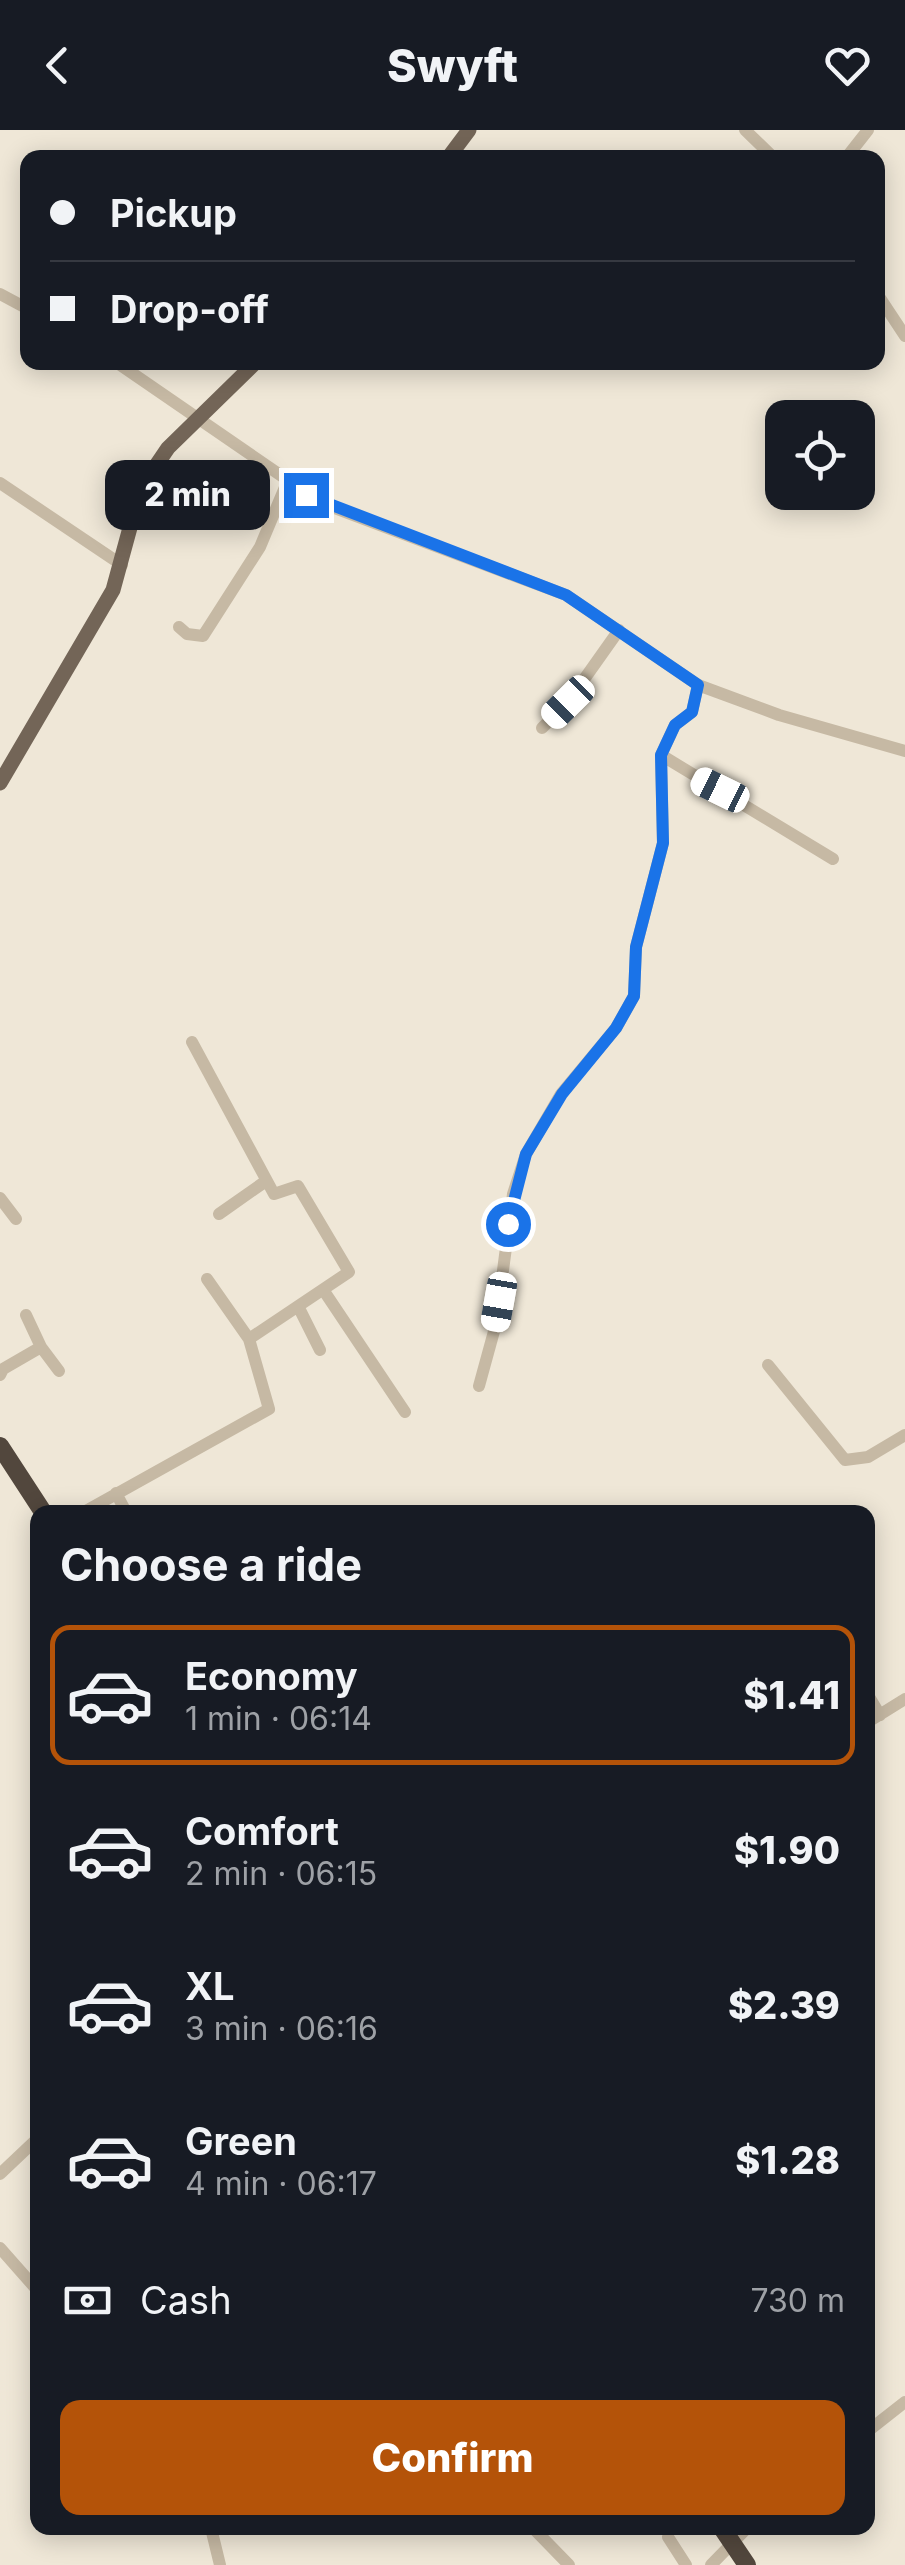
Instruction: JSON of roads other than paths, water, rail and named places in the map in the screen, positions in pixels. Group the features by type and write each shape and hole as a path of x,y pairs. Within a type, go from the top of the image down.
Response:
{"highway":[{"path":"0,1446 38,1505"},
{"path":"727,2535 746,2565"}],"main road":[{"path":"0,783 113,590 137,502 151,473 168,448 248,370"}],"street":[{"path":"744,130 765,150"},
{"path":"852,150 868,130"},
{"path":"885,306 905,336"},
{"path":"128,370 321,503 566,595 698,685 779,715 905,751"},
{"path":"179,627 187,634 203,636 260,547 288,480"},
{"path":"0,483 122,565"},
{"path":"542,728 568,702 620,630"},
{"path":"479,1386 496,1324 513,1194 526,1154 562,1094 616,1028 634,996 636,947 663,843 661,755 675,725 692,712 698,685"},
{"path":"661,755 833,859"},
{"path":"192,1042 276,1195 298,1186 349,1272 248,1339"},
{"path":"219,1214 266,1180"},
{"path":"0,1198 16,1219"},
{"path":"96,1505 269,1410 248,1339 207,1278"},
{"path":"324,1291 404,1412"},
{"path":"300,1308 320,1350"},
{"path":"26,1315 40,1347 58,1371"},
{"path":"0,1375 3,1369 40,1347"},
{"path":"768,1366 845,1460 868,1457 905,1435"},
{"path":"116,1493 122,1505"},
{"path":"875,1718 905,1699"},
{"path":"0,2174 30,2146"},
{"path":"0,2248 30,2282"},
{"path":"875,2426 905,2402"},
{"path":"213,2535 220,2565"},
{"path":"541,2535 569,2565"},
{"path":"712,2565 726,2535"},
{"path":"668,2537 686,2565"}]}
